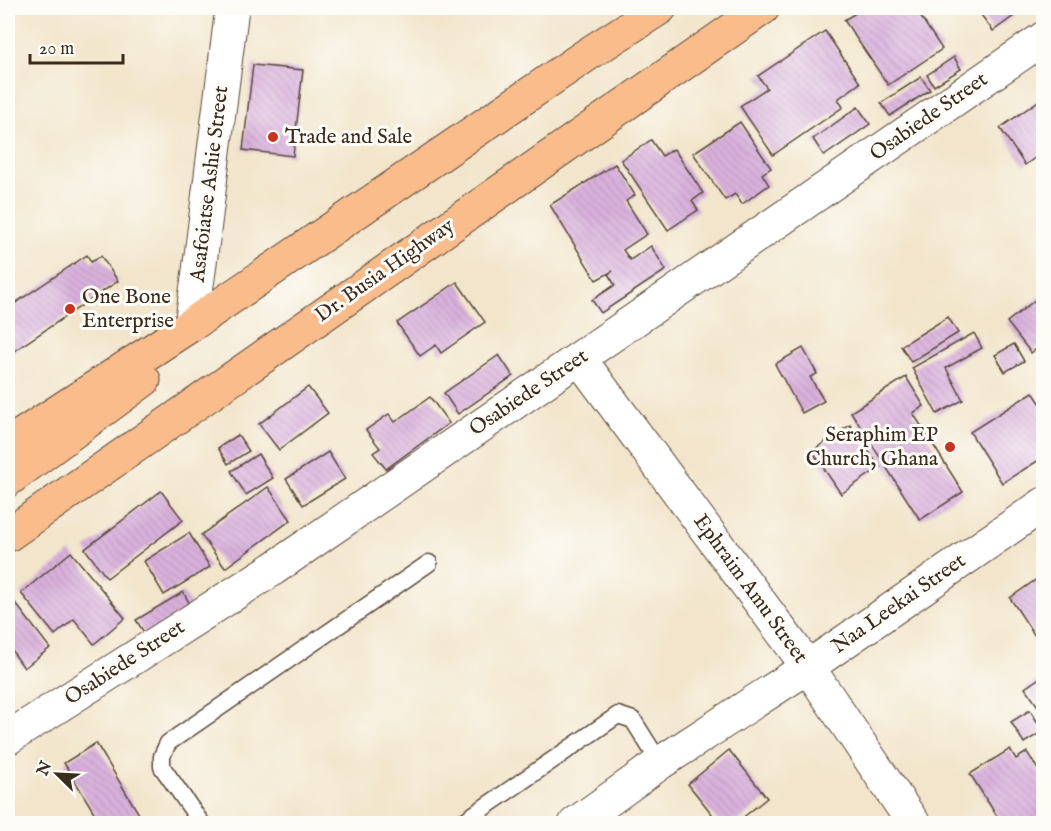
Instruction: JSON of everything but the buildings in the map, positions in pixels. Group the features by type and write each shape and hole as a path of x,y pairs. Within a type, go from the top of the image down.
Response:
{"highway":[{"path":"8,444 191,325 578,61 660,8"},
{"name":"Dr. Busia Highway","path":"8,535 763,8"},
{"path":"8,480 163,368 176,353 191,325"}],"street":[{"name":"Asafoiatse Ashie Street","path":"191,325 200,271 232,8"},
{"name":"Osabiede Street","path":"8,738 273,569 1044,38"},
{"name":"Ephraim Amu Street","path":"580,359 808,667 914,824"},
{"name":"Naa Leekai Street","path":"575,824 1044,504"}],"lane":[{"path":"202,824 162,767 162,756 168,743 429,563"},
{"path":"460,824 618,715 633,720 660,764"}],"place":[{"name":"Trade and Sale","path":"273,137"},
{"name":"One Bone Enterprise","path":"70,309"},
{"name":"Seraphim EP Church, Ghana","path":"950,447"}]}
